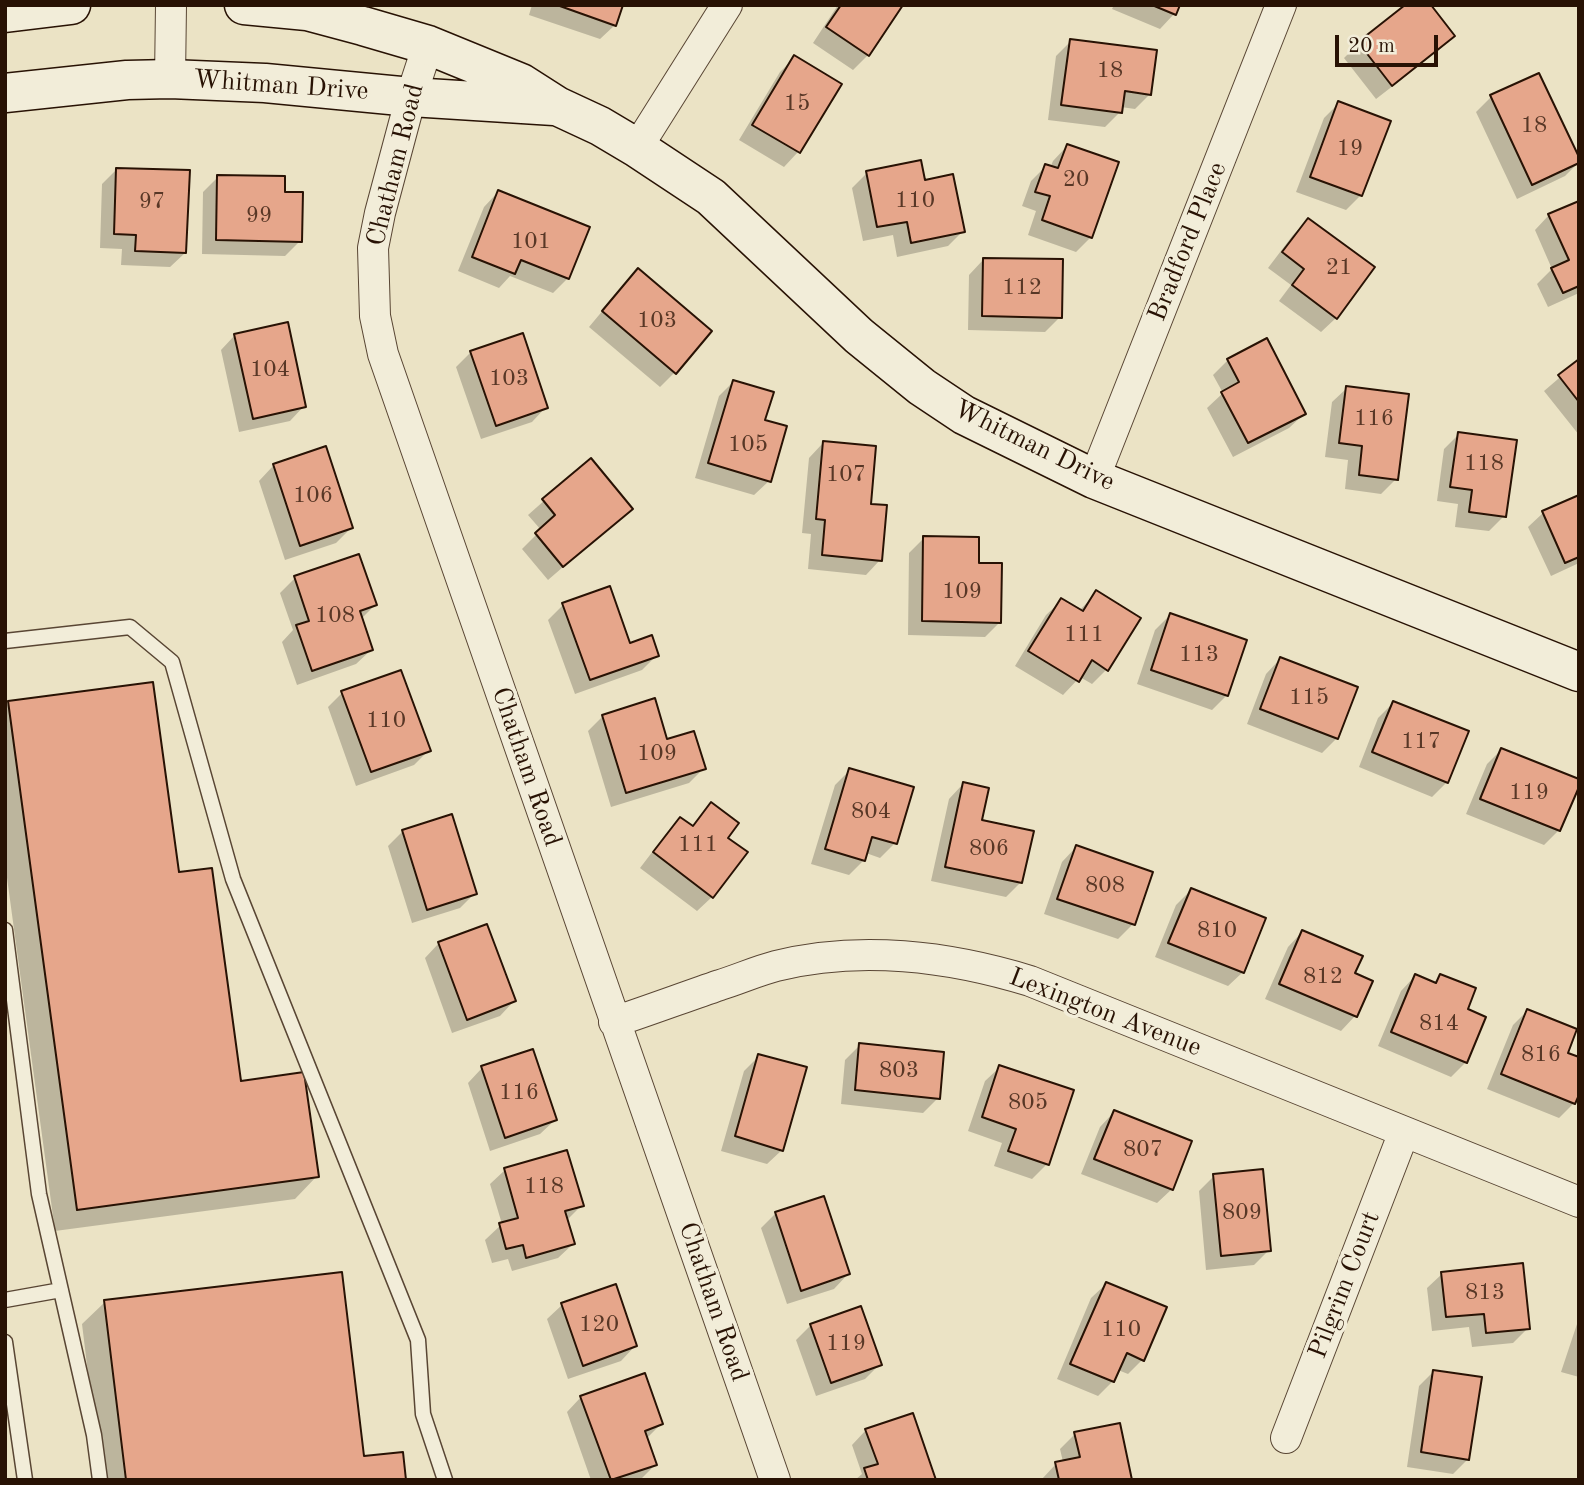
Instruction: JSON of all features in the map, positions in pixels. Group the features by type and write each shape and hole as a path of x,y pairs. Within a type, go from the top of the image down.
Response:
{"street":[{"path":"5,13 71,5"},
{"path":"170,79 171,5"},
{"name":"Whitman Drive","path":"244,5 307,12 428,45 521,83 557,106 600,126 637,148 711,197 859,337 922,387 964,415 1094,479 1579,672"},
{"path":"637,148 727,5"},
{"name":"Bradford Place","path":"1094,479 1281,5"},
{"name":"Chatham Road","path":"428,45 411,97 373,248 375,316 383,354 775,1480"},
{"name":"Whitman Drive","path":"5,93 127,80 170,79 265,83 411,97 557,106"},
{"name":"Lexington Avenue","path":"614,1022 775,966 805,960 880,956 954,961 1030,981 1579,1202"},
{"name":"Pilgrim Court","path":"1286,1438 1404,1132"}],"lane":[{"path":"5,642 130,627 172,662 233,878 418,1340 423,1414 444,1480"},
{"path":"5,930 39,1195 94,1435 100,1480"},
{"path":"5,1300 61,1290"},
{"path":"5,1342 25,1480"}],"building":[{"path":"557,5 623,5 616,26"},
{"path":"841,5 903,5 869,56 826,27"},
{"path":"1152,5 1180,5 1176,15"},
{"path":"1405,5 1431,5 1455,36 1392,86 1358,42"},
{"path":"1070,39 1157,50 1151,95 1125,91 1122,113 1061,105"},
{"path":"794,55 842,84 800,153 752,125"},
{"path":"1539,73 1579,157 1579,163 1532,185 1490,95"},
{"path":"1338,101 1391,121 1362,196 1310,177"},
{"path":"1067,144 1119,162 1092,238 1042,220 1050,196 1035,192 1045,164 1058,168"},
{"path":"921,160 925,180 953,174 965,232 911,243 907,222 877,227 866,171"},
{"path":"116,168 190,170 186,253 135,251 136,235 114,234"},
{"path":"217,175 285,176 285,192 303,192 302,242 216,240"},
{"path":"498,190 590,227 569,279 521,260 515,274 472,257"},
{"path":"1579,201 1579,286 1563,293 1551,268 1569,260 1548,214"},
{"path":"1308,218 1375,267 1337,319 1292,285 1304,269 1282,252"},
{"path":"983,258 1063,259 1062,318 982,316"},
{"path":"638,268 712,331 676,374 602,311"},
{"path":"288,322 306,407 253,419 234,334"},
{"path":"523,333 548,408 496,426 470,351"},
{"path":"1267,338 1306,414 1248,443 1221,392 1239,382 1227,359"},
{"path":"1579,359 1579,402 1558,375"},
{"path":"733,380 774,392 765,420 787,426 771,482 708,463"},
{"path":"1346,386 1409,394 1398,480 1359,475 1362,446 1339,443"},
{"path":"1458,432 1517,440 1506,517 1469,512 1472,490 1450,487"},
{"path":"823,441 876,446 871,504 887,505 882,561 822,555 825,520 816,519"},
{"path":"326,446 353,528 300,546 273,464"},
{"path":"591,458 633,509 563,567 535,533 555,515 542,499"},
{"path":"1579,495 1579,557 1565,563 1542,511"},
{"path":"923,536 979,537 979,563 1002,563 1001,623 922,621"},
{"path":"359,554 377,605 360,611 373,650 312,671 296,625 309,621 294,576"},
{"path":"610,586 630,643 652,635 659,656 590,680 562,603"},
{"path":"1096,590 1141,618 1108,671 1092,660 1079,682 1028,651 1061,598 1083,611"},
{"path":"1170,613 1247,640 1228,696 1151,670"},
{"path":"1280,657 1358,687 1338,739 1260,709"},
{"path":"401,670 431,751 371,772 341,691"},
{"path":"153,682 179,872 212,868 241,1081 304,1072 319,1177 77,1210 8,701"},
{"path":"655,698 667,739 694,731 706,769 626,793 602,715"},
{"path":"1393,701 1469,731 1448,783 1372,752"},
{"path":"1501,748 1579,779 1579,787 1560,831 1480,799"},
{"path":"849,768 914,787 897,844 872,837 865,861 825,849"},
{"path":"963,782 989,788 982,820 1034,831 1022,883 945,867"},
{"path":"711,802 739,823 728,838 748,852 713,898 653,852 680,817 693,826"},
{"path":"452,814 477,894 427,910 402,830"},
{"path":"1076,845 1153,872 1135,925 1057,899"},
{"path":"1191,888 1266,918 1244,973 1168,943"},
{"path":"487,924 516,1001 467,1020 438,942"},
{"path":"1302,930 1363,956 1355,973 1373,981 1357,1017 1279,984"},
{"path":"1415,974 1436,983 1440,974 1476,988 1468,1009 1486,1017 1467,1063 1391,1032"},
{"path":"1527,1009 1577,1029 1568,1053 1579,1057 1579,1095 1575,1104 1501,1074"},
{"path":"859,1043 944,1052 940,1099 855,1090"},
{"path":"533,1049 557,1120 505,1138 481,1066"},
{"path":"758,1054 807,1067 783,1151 735,1136"},
{"path":"999,1065 1074,1090 1049,1165 1008,1151 1016,1129 982,1117"},
{"path":"1114,1110 1192,1141 1173,1190 1094,1159"},
{"path":"567,1150 584,1206 565,1211 575,1244 526,1258 523,1245 506,1249 499,1223 518,1218 504,1168"},
{"path":"1263,1169 1271,1251 1221,1256 1213,1174"},
{"path":"824,1196 850,1274 801,1291 775,1212"},
{"path":"1523,1263 1530,1329 1486,1333 1484,1314 1446,1317 1441,1272"},
{"path":"342,1272 364,1456 403,1452 406,1480 126,1480 104,1300"},
{"path":"1106,1282 1167,1307 1144,1361 1127,1353 1114,1382 1070,1364"},
{"path":"616,1284 637,1346 583,1366 561,1303"},
{"path":"861,1306 882,1365 831,1383 810,1324"},
{"path":"1433,1370 1482,1377 1469,1460 1421,1452"},
{"path":"645,1373 663,1424 645,1431 657,1465 611,1480 580,1396"},
{"path":"913,1413 936,1480 868,1480 864,1468 878,1464 865,1429"},
{"path":"1120,1423 1132,1480 1059,1480 1055,1462 1080,1457 1074,1432"}]}
